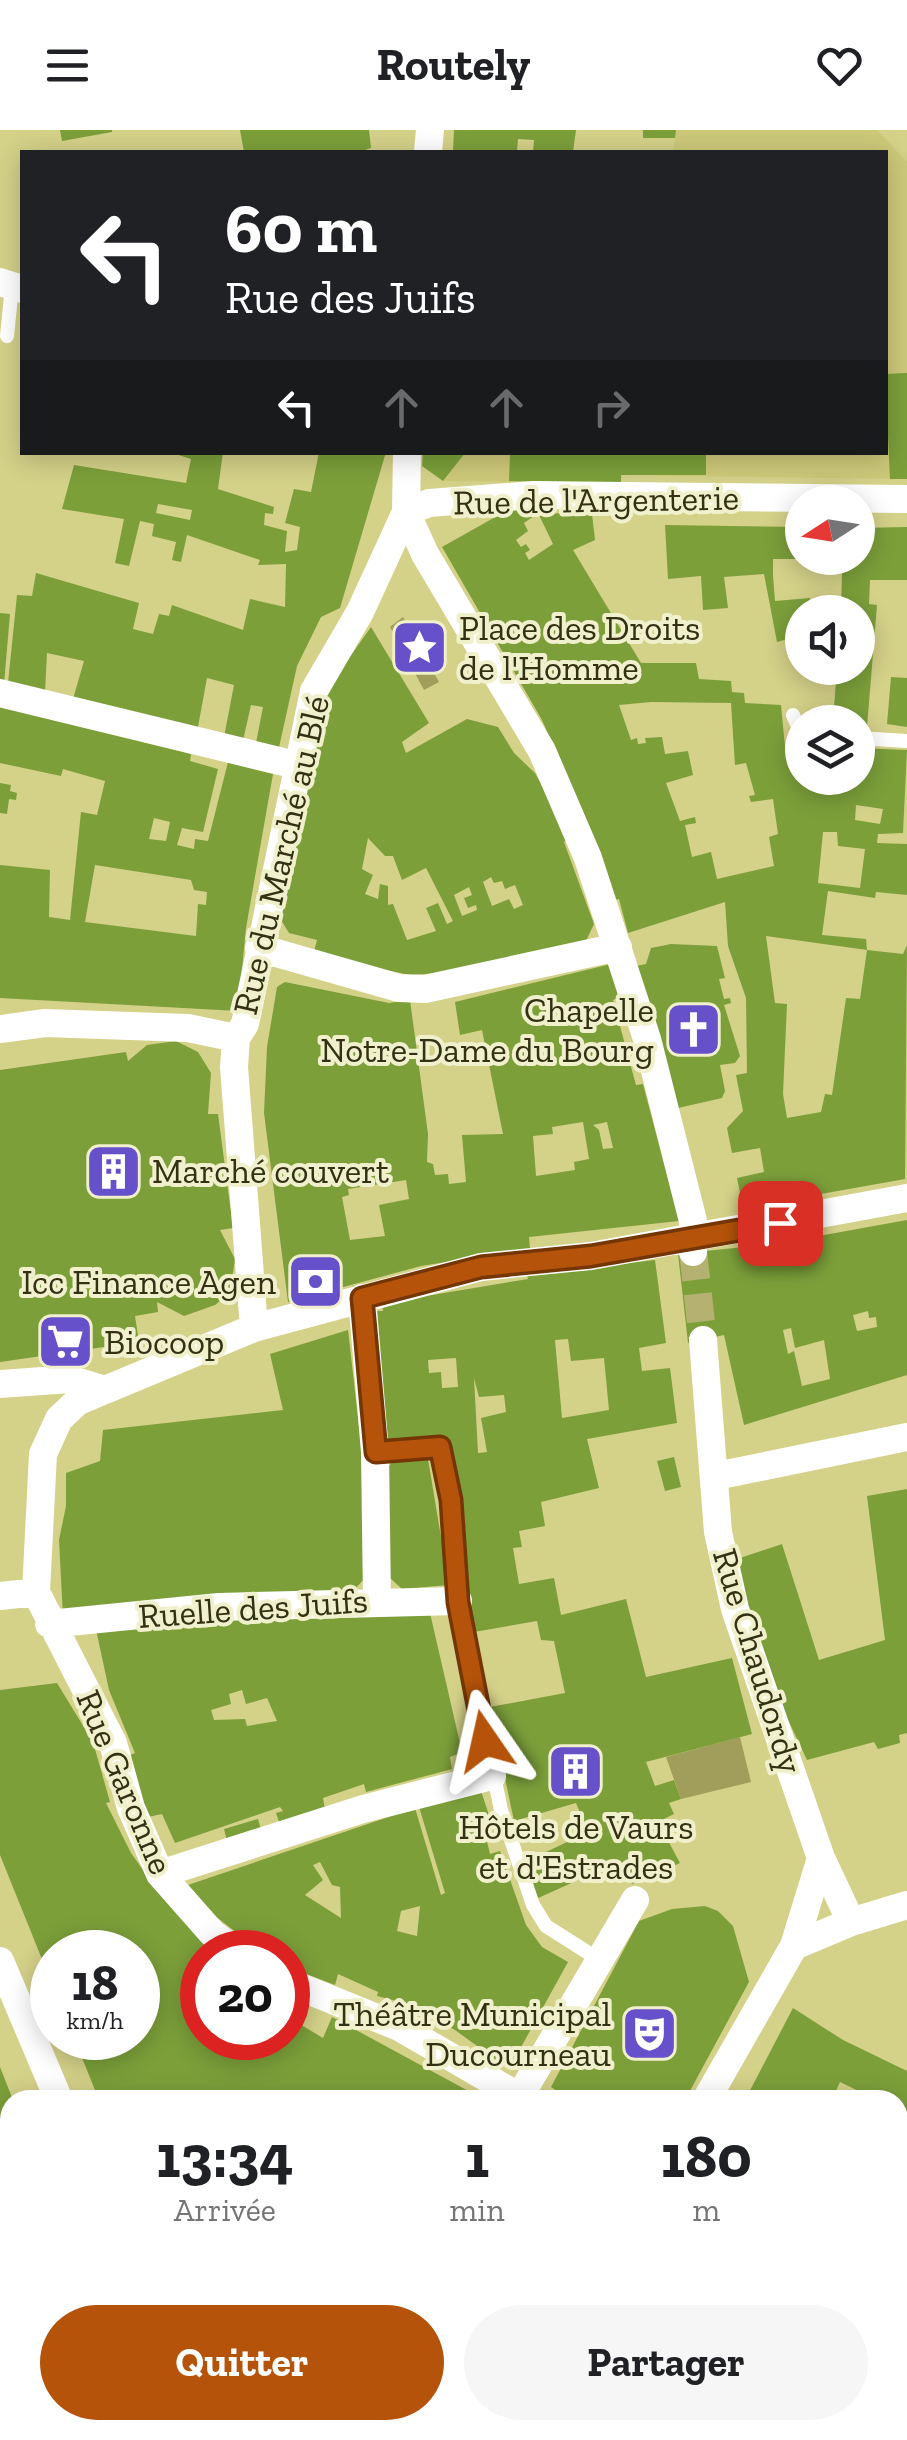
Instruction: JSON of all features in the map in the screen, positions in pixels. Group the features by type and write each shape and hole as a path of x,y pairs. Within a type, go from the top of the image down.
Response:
{"street":[{"path":"407,455 406,512 425,554 542,751 576,826 646,1039 693,1245"},
{"name":"Rue de l'Argenterie","path":"406,512 429,503 533,495 907,499"},
{"name":"Rue du Marché au Blé","path":"254,1328 234,1066 236,1038 245,1024 314,691 360,612 406,512"},
{"path":"0,694 296,765"},
{"path":"259,948 400,988 425,989 618,946"},
{"path":"0,1030 45,1023 188,1028 236,1038"},
{"path":"0,1596 36,1592 44,1454 59,1419 77,1402 104,1390 254,1328 481,1267 693,1245 907,1198"},
{"path":"362,1298 376,1452 376,1600"},
{"name":"Rue Chaudordy","path":"703,1340 718,1532 734,1609 821,1858 851,1922"},
{"path":"0,1384 70,1379 104,1390"},
{"path":"716,1476 907,1437"},
{"name":"Rue Garonne","path":"36,1592 49,1624 90,1690 113,1743 130,1808 160,1874 210,1930"},
{"name":"Ruelle des Juifs","path":"49,1624 219,1607 376,1600 458,1602"},
{"path":"160,1874 363,1809 492,1776"},
{"path":"712,2090 794,1946 821,1858"},
{"path":"526,2090 635,1900"},
{"path":"794,1946 907,1904"},
{"path":"0,1961 55,2090"},
{"path":"310,1991 399,2028 508,2090"}],"lane":[{"path":"7,336 12,285"},
{"path":"875,739 907,741"},
{"path":"376,1452 440,1447 451,1500 458,1602 492,1776 532,1905 546,1926 598,1959"}],"shaded area":[{"path":"676,130 877,130 907,162 907,479 622,475 621,483 443,481 464,455 888,455 888,150 673,150"},
{"path":"403,617 439,682 424,690 390,627"},
{"path":"740,1737 751,1782 681,1799 666,1757"}],"building":[{"path":"60,130 112,130 112,132 62,141"},
{"path":"240,130 369,130 371,148 365,150 244,150"},
{"path":"454,130 576,130 573,150 533,150 534,140 518,139 517,150 453,150"},
{"path":"643,130 676,130 675,138 643,138"},
{"path":"907,373 907,479 890,479 888,374"},
{"path":"178,455 223,455 218,489 274,507 273,514 265,513 264,525 287,531 285,552 297,550 300,527 285,523 294,489 311,492 318,455 385,455 340,608 321,617 297,666 278,752 255,748 263,707 251,705 242,745 224,737 234,685 207,678 197,732 73,699 84,661 47,653 45,692 8,683 17,595 32,596 36,573 139,603 133,629 153,634 159,614 169,616 172,605 243,630 250,599 285,607 286,564 258,565 260,560 187,535 181,562 172,560 176,542 152,536 154,524 140,521 129,566 115,563 124,519 62,509 74,465 186,483 191,459","holes":["158,504 192,510 190,520 156,513"]},
{"path":"423,455 464,455 443,481 422,466"},
{"path":"510,455 706,455 706,475 621,475 621,483 509,481"},
{"path":"515,506 538,513 592,514 595,540 573,550 641,663 696,663 699,679 731,681 732,692 744,693 745,703 781,705 785,795 875,795 875,749 907,750 903,833 878,834 877,843 907,844 907,895 876,892 875,898 828,891 822,935 866,939 867,950 903,954 907,945 905,1179 743,1208 737,1178 764,1172 760,1148 732,1153 727,1128 743,1111 736,1075 747,1073 746,998 728,946 725,902 628,933 619,899 614,900 580,806 542,720 442,547","holes":["538,513 553,544 529,560 525,553 530,550 516,540 528,531 524,523","731,703 735,765 746,763 755,795 749,796 751,802 773,799 778,834 769,837 774,866 717,879 711,852 692,857 685,825 696,823 695,817 680,821 666,783 693,775 688,751 665,754 662,737 645,738 646,743 638,744 637,738 631,740 619,705","856,805 883,809 880,824 855,820","823,832 837,832 838,846 865,849 860,888 818,883","766,936 867,950 860,999 846,998 832,1095 825,1094 821,1112 787,1118 783,1094 787,1004 775,1003"]},
{"path":"665,525 785,527 785,559 773,559 773,576 775,601 785,600 785,640 777,642 764,574 724,577 728,608 703,610 701,576 668,579"},
{"path":"907,527 907,580 870,580 869,595 841,595 842,575 875,575 875,528"},
{"path":"0,613 10,614 4,684 0,683"},
{"path":"371,627 429,723 402,742 406,753 467,719 498,727 514,753 535,773 570,838 564,842 594,924 586,941 441,973 410,975 313,955 317,940 289,933 275,910 325,692","holes":["368,838 385,856 393,856 402,880 426,868 453,921 447,924 438,903 426,908 436,931 407,940 393,904 388,905 388,886 380,884 378,899 365,894 373,875 362,869","491,877 494,883 502,881 505,889 515,885 523,905 514,909 509,899 492,906 483,882","469,887 472,895 464,898 468,908 476,905 477,910 462,916 454,895"]},
{"path":"891,677 907,678 907,727 887,724"},
{"path":"836,685 870,685 869,705 834,705"},
{"path":"0,706 191,754 190,761 218,769 203,832 182,828 177,845 194,849 195,839 208,841 228,762 273,774 246,928 238,1011 0,998 0,865 50,870 49,917 70,920 81,812 97,815 105,781 63,769 61,776 0,763","holes":["154,818 170,822 166,841 149,839","95,865 191,880 194,890 207,892 206,905 198,904 196,936 85,922"]},
{"path":"0,783 11,785 10,791 17,793 16,800 9,799 7,814 0,813"},
{"name":"Chapelle Notre-Dame du Bourg","path":"671,944 717,946 725,978 719,979 724,999 730,998 731,1003 724,1005 740,1056 735,1063 720,1065 725,1091 722,1098 678,1108 636,966 646,964 651,948"},
{"path":"611,964 620,997 613,1000 636,1085 643,1084 679,1221 529,1237 530,1249 421,1266 288,1302 264,1113 267,1047 277,987 285,982 389,1003 410,1000 428,1134 427,1162 433,1164 435,1175 448,1174 449,1184 466,1182 462,1135 503,1134 482,1030 460,1035 455,1002","holes":["583,1122 589,1159 574,1162 575,1170 536,1176 533,1136 553,1134 552,1127","607,1122 613,1148 603,1149 599,1130 593,1125","406,1180 409,1199 379,1205 385,1236 350,1240 342,1197 349,1195 348,1189"]},
{"name":"Marché couvert","path":"176,1041 198,1052 211,1073 208,1114 218,1114 233,1228 220,1230 235,1259 230,1293 215,1305 184,1316 157,1302 158,1312 135,1316 139,1342 0,1362 0,1070 126,1052 128,1061 147,1045"},
{"path":"907,1220 907,1375 744,1425 724,1335 688,1343 678,1254 780,1243","holes":["868,1311 869,1318 876,1317 877,1327 857,1331 853,1315","791,1328 795,1348 824,1340 830,1379 802,1386 794,1351 788,1354 783,1330"]},
{"path":"655,1260 666,1343 639,1348 642,1371 670,1368 677,1423 587,1439 599,1488 541,1502 545,1526 519,1531 522,1547 513,1548 519,1584 554,1578 561,1615 626,1599 646,1677 732,1658 752,1734 646,1762 655,1786 674,1780 681,1799 669,1803 674,1814 658,1822 680,1863 632,1884 620,1861 536,1899 525,1862 588,1832 576,1803 514,1821 490,1707 565,1693 554,1641 541,1640 537,1621 474,1632 446,1441 392,1444 383,1437 374,1311 383,1311 382,1298 432,1295 528,1279 527,1275","holes":["568,1339 571,1361 604,1358 609,1410 562,1418 555,1340","456,1358 458,1387 442,1388 441,1372 429,1373 428,1360","474,1378 479,1397 504,1395 506,1412 481,1418 487,1452 478,1453"]},
{"path":"348,1330 361,1444 366,1577 354,1590 63,1617 59,1540 66,1506 66,1473 100,1461 103,1430 283,1410 270,1354"},
{"path":"674,1457 681,1487 665,1491 657,1461"},
{"path":"428,1459 449,1585 402,1589 389,1577 383,1475 392,1462"},
{"path":"907,1489 907,1733 899,1735 900,1743 878,1749 874,1742 807,1760 772,1686 734,1560 782,1544 819,1660 885,1640 867,1496"},
{"path":"430,1613 462,1752 450,1757 452,1769 366,1792 364,1784 323,1798 325,1809 280,1825 276,1813 283,1811 280,1807 175,1843 162,1814 148,1817 128,1756 135,1753 109,1690 95,1625","holes":["242,1690 246,1704 267,1698 277,1721 247,1726 245,1719 214,1720 211,1710 231,1704 229,1694"]},
{"path":"57,1683 93,1742 110,1802 106,1803 131,1853 153,1884 198,1930 180,1930 180,2060 310,2060 310,2030 323,2038 332,2017 467,2090 95,2090 83,2060 160,2060 160,1930 30,1930 0,1855 0,1690"},
{"path":"481,1791 489,1815 481,1817 490,1854 500,1851 526,1925 542,1947 568,1962 509,2069 455,2030 404,2003 377,1996 378,1992 338,1974 335,1985 310,1975 310,1930 233,1930 210,1912 188,1885 415,1808 441,1895 445,1893 419,1807","holes":["320,1862 332,1885 340,1887 341,1918 305,1895 323,1880 313,1865","420,1906 417,1936 397,1931 401,1911"]},
{"path":"258,1819 261,1830 227,1841 224,1829"},
{"name":"Théâtre Municipal Ducourneau","path":"705,1906 718,1911 733,1926 749,1982 690,2090 555,2090 551,2087 639,1921 672,1909"},
{"path":"793,2008 843,2040 907,2071 907,2090 856,2090 840,2082 836,2090 750,2090"},
{"path":"0,2067 9,2090 0,2090"}],"tunnel":[{"path":"693,1252 703,1340"}],"place":[{"name":"Place des Droits de l'Homme","path":"420,648"},
{"name":"Chapelle Notre-Dame du Bourg","path":"693,1030"},
{"name":"Marché couvert","path":"113,1171"},
{"name":"Icc Finance Agen","path":"315,1282"},
{"name":"Biocoop","path":"65,1342"},
{"name":"Hôtels de Vaurs et d'Estrades","path":"576,1771"},
{"name":"Théâtre Municipal Ducourneau","path":"650,2034"}],"route":[{"path":"485,1741 458,1602 460,1587 451,1500 440,1447 376,1452 362,1298 481,1267 591,1256 780,1223"}]}
